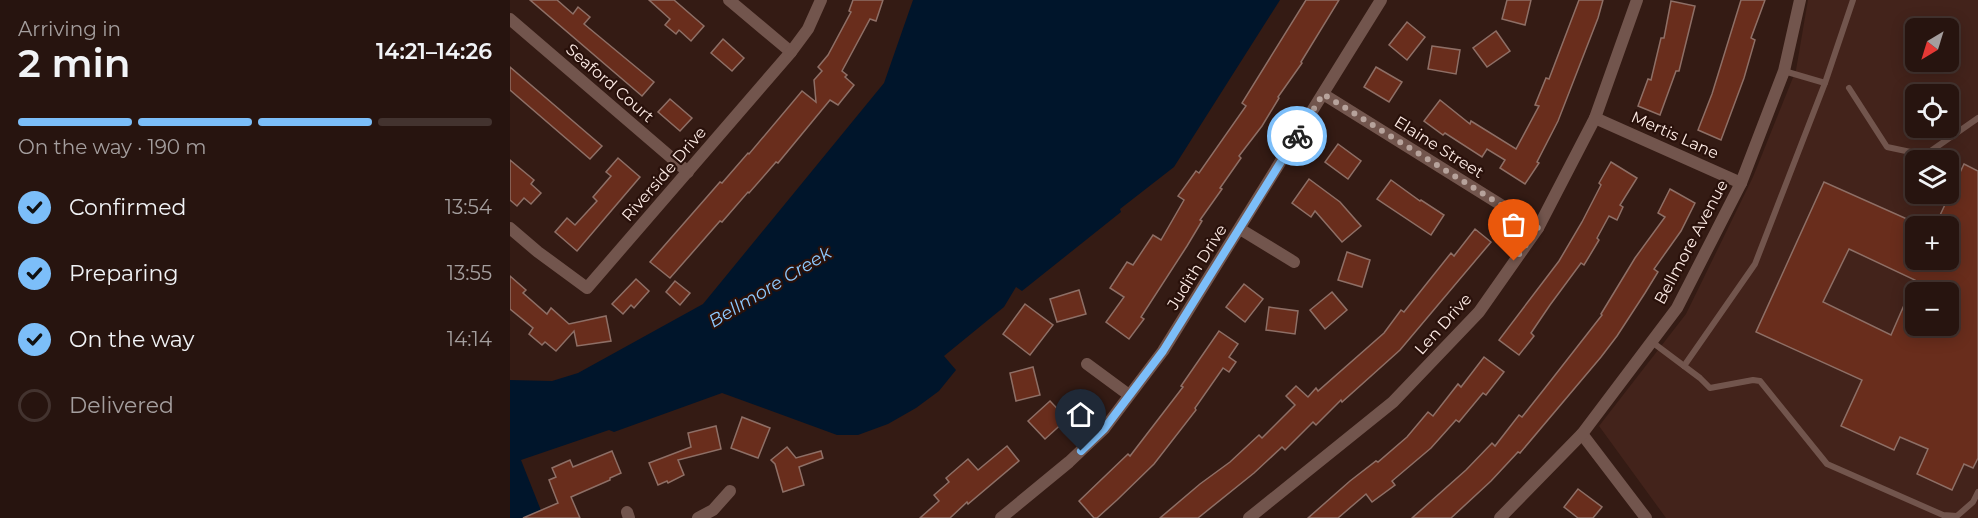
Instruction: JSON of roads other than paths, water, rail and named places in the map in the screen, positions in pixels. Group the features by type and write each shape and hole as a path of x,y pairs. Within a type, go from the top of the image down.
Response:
{"street":[{"path":"729,0 791,52"},
{"name":"Riverside Drive","path":"510,228 587,288 791,52 808,29 821,0"},
{"name":"Judith Drive","path":"1001,518 1070,462 1104,429 1163,351 1381,0"},
{"name":"Len Drive","path":"1249,518 1393,402 1479,312 1538,228 1595,118 1637,0"},
{"name":"Bellmore Avenue","path":"1500,518 1582,434 1677,308 1741,183 1784,71 1800,0"},
{"name":"Seaford Court","path":"510,19 688,172"},
{"name":"Elaine Street","path":"1323,94 1538,228"},
{"name":"Mertis Lane","path":"1595,118 1741,183"},
{"path":"1240,229 1294,262"},
{"path":"1087,364 1129,395"},
{"path":"1582,434 1646,518"},
{"path":"698,518 713,510 730,491"}],"lane":[{"path":"1684,366 1755,264 1825,82 1853,0"},
{"path":"1784,71 1825,82"},
{"path":"1849,88 1887,147 1925,155 1978,118"},
{"path":"1652,342 1710,388 1754,380 1760,381 1827,464 1943,515 1957,516 1973,502 1978,492"}],"water":[{"name":"Bellmore Creek","path":"913,0 1280,0 1174,167 1022,291 1016,287 1004,307 944,356 956,370 939,391 916,408 888,424 858,435 837,435 722,393 614,432 609,430 521,460 544,518 510,518 510,380 552,381 578,373 703,304 884,83"}]}
